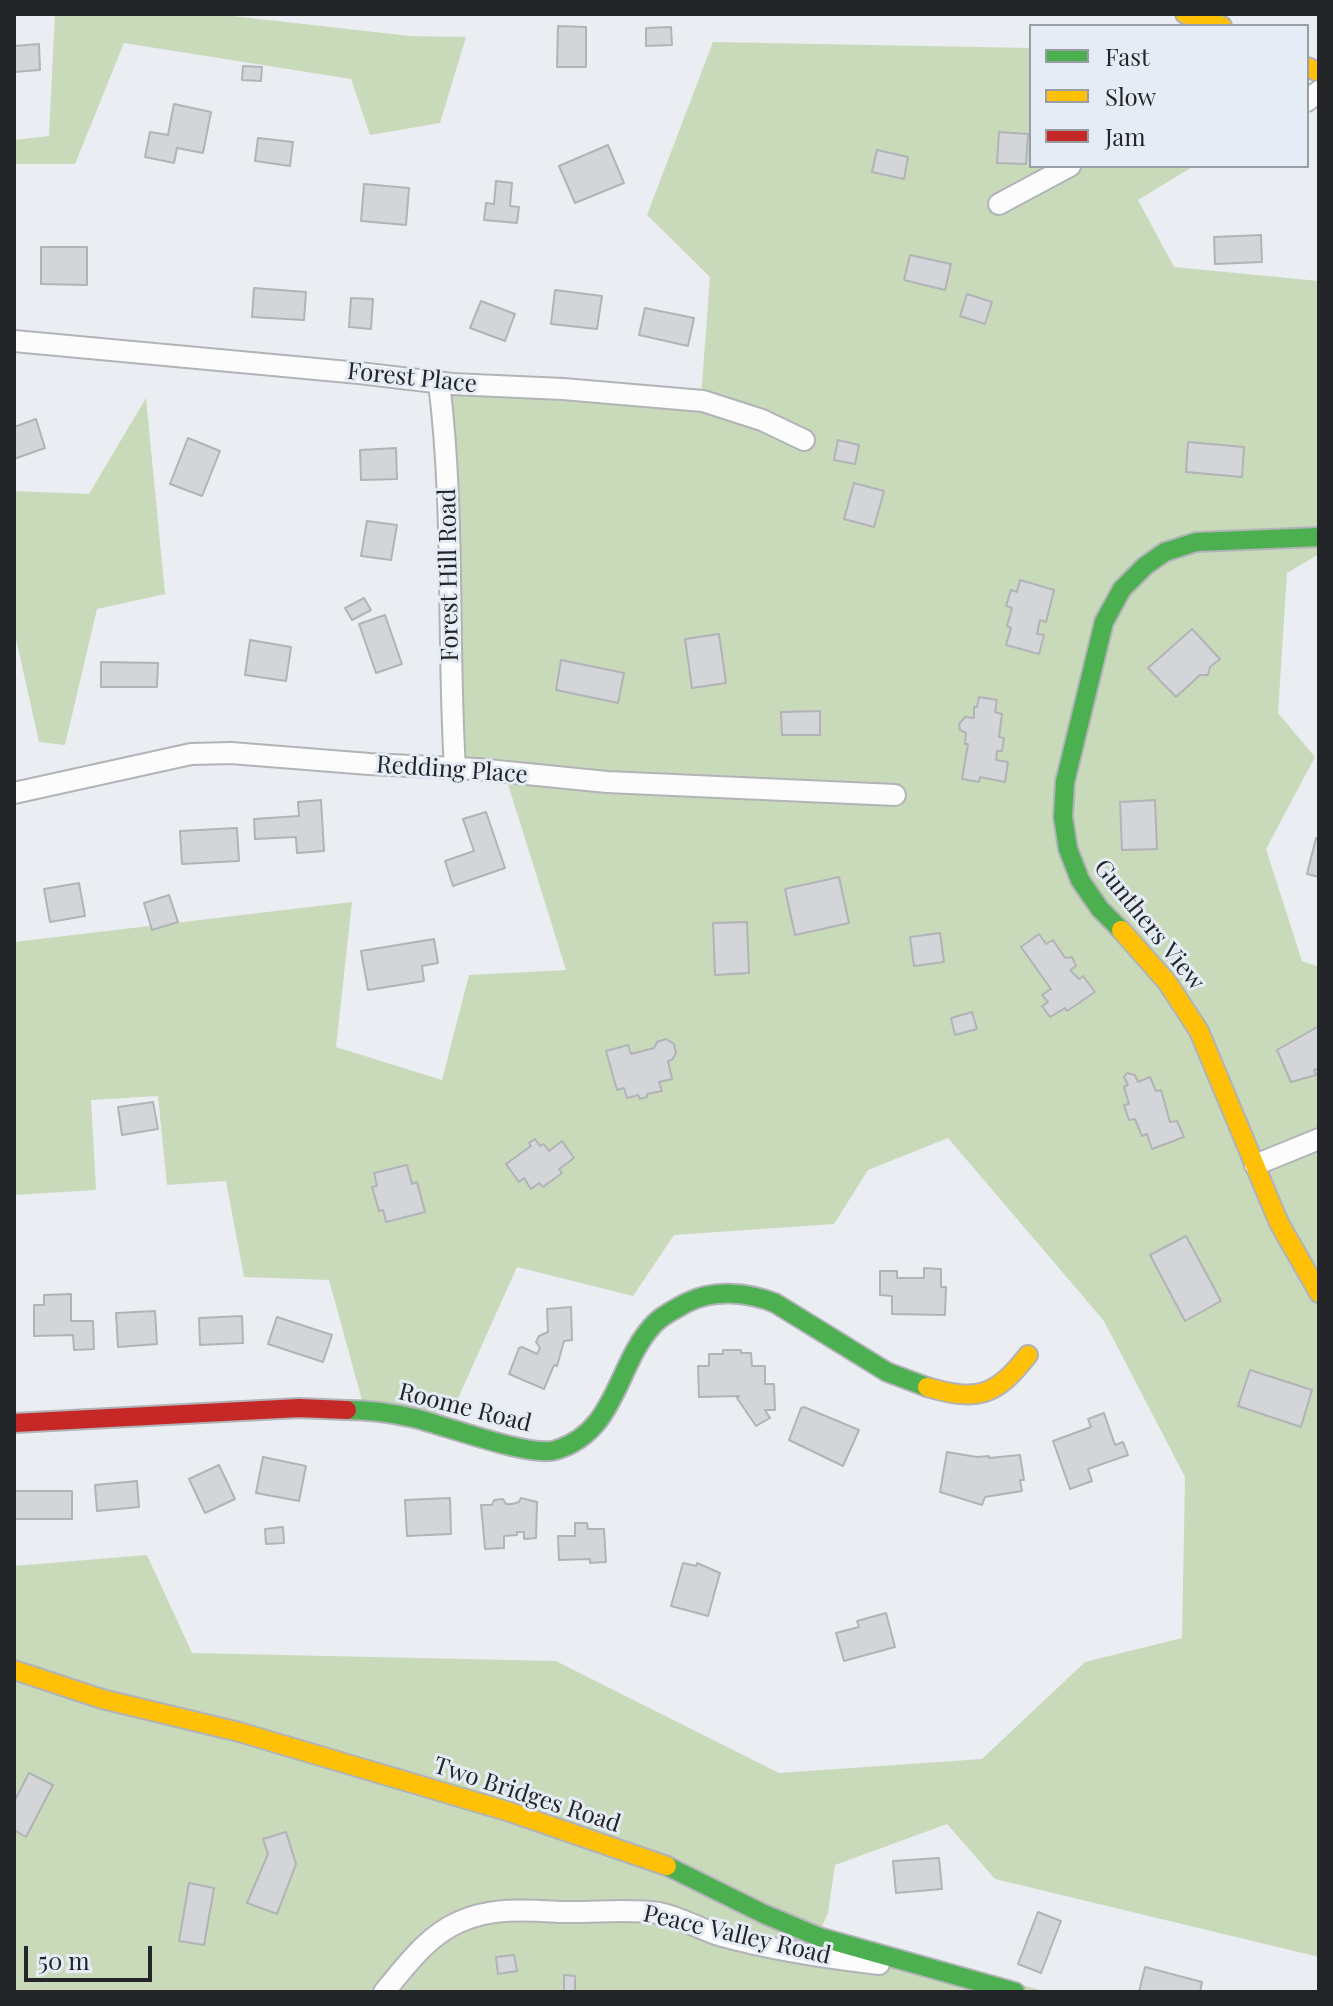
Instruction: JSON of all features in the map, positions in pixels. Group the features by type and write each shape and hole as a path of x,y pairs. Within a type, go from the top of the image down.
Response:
{"street":[{"path":"1185,14 1216,24"},
{"path":"999,204 1066,168"},
{"name":"Forest Place","path":"14,341 439,383 563,389 703,401 762,420 804,440"},
{"name":"Forest Hill Road","path":"439,383 447,448 455,768"},
{"name":"Gunthers View","path":"1319,537 1196,542 1165,552 1145,566 1122,589 1104,622 1061,809 1063,836 1082,886 1100,910 1164,977 1194,1020 1279,1223 1319,1293"},
{"name":"Redding Place","path":"14,793 191,754 231,753 607,782 895,795"},
{"path":"1255,1165 1319,1139"},
{"name":"Roome Road","path":"14,1423 299,1408 358,1410 411,1417 524,1448 554,1451 581,1438 602,1419 637,1347 655,1323 679,1306 715,1293 757,1296 775,1303 888,1374 933,1389 973,1394 986,1392 1011,1377 1028,1355"},
{"name":"Two Bridges Road","path":"14,1670 102,1699 239,1732 510,1812 666,1865 740,1903 819,1937 1015,1992"},
{"name":"Peace Valley Road","path":"384,1992 438,1934 458,1922 503,1910 639,1910 673,1917 705,1931 780,1950 927,1968"}],"green space":[{"path":"55,14 215,14 410,36 466,37 440,123 370,135 351,79 124,43 75,164 14,164 14,140 49,136"},
{"path":"713,42 1029,48 1029,168 1191,168 1138,200 1174,267 1319,281 1319,554 1287,573 1278,713 1315,757 1266,849 1302,961 1319,967 1319,1957 995,1879 947,1824 835,1865 828,1913 819,1933 1049,1992 14,1992 14,1566 147,1555 192,1653 556,1661 779,1773 982,1759 1085,1662 1182,1638 1185,1477 1104,1321 948,1138 868,1170 834,1224 674,1235 633,1296 517,1267 451,1414 363,1404 329,1280 244,1277 226,1181 167,1185 158,1096 91,1100 96,1190 14,1195 14,942 352,902 336,1047 442,1080 469,975 566,970 503,768 455,763 442,381 701,397 710,277 647,215"},
{"path":"146,398 165,594 97,609 65,745 39,742 14,630 14,491 89,494"}],"building":[{"path":"558,26 586,27 586,67 557,67"},
{"path":"671,27 672,45 646,46 646,28"},
{"path":"39,44 40,70 14,72 14,46"},
{"path":"243,66 262,67 261,81 242,80"},
{"path":"174,104 211,112 203,153 177,148 174,163 145,157 150,132 168,135"},
{"path":"999,132 1028,134 1026,164 997,163"},
{"path":"258,138 293,142 290,166 255,161"},
{"path":"608,145 624,183 575,203 559,166"},
{"path":"877,150 908,157 904,179 872,172"},
{"path":"496,181 512,183 510,206 519,207 517,223 484,220 486,203 494,204"},
{"path":"364,184 409,188 406,225 361,221"},
{"path":"1261,235 1262,262 1215,264 1214,237"},
{"path":"41,247 87,247 87,285 41,284"},
{"path":"910,255 951,264 945,290 904,280"},
{"path":"254,288 306,292 304,320 252,317"},
{"path":"555,290 602,296 597,329 551,324"},
{"path":"967,294 992,302 985,324 960,316"},
{"path":"351,298 373,299 371,329 349,327"},
{"path":"481,301 515,314 505,341 470,328"},
{"path":"645,308 694,318 688,346 639,335"},
{"path":"36,419 45,448 14,459 14,427"},
{"path":"188,438 220,451 202,496 170,484"},
{"path":"838,440 859,445 855,464 834,460"},
{"path":"1188,442 1244,447 1242,477 1186,472"},
{"path":"396,448 397,479 361,480 360,450"},
{"path":"854,483 884,491 874,527 844,519"},
{"path":"367,521 397,525 391,560 361,556"},
{"path":"1020,580 1054,590 1046,622 1040,620 1037,634 1044,635 1039,654 1006,645 1012,608 1006,606 1011,590 1017,592"},
{"path":"364,598 371,610 352,620 345,608"},
{"path":"385,615 402,664 376,673 359,624"},
{"path":"1192,629 1220,659 1210,667 1208,675 1200,675 1176,697 1148,668"},
{"path":"719,634 726,683 692,688 685,639"},
{"path":"250,640 291,647 286,681 245,675"},
{"path":"561,660 624,673 618,703 556,690"},
{"path":"101,662 158,663 157,687 101,687"},
{"path":"979,697 997,700 995,712 1002,714 999,737 1004,738 1002,751 997,751 996,760 1008,762 1005,782 980,777 979,782 962,779 968,744 965,744 966,733 960,730 959,724 965,717 974,718 974,707 977,707"},
{"path":"820,711 820,735 782,735 781,712"},
{"path":"321,800 324,851 297,853 296,837 255,839 254,819 299,816 298,802"},
{"path":"1155,800 1157,849 1122,850 1120,802"},
{"path":"486,812 505,868 453,886 445,861 474,851 463,819"},
{"path":"237,828 239,861 182,864 180,831"},
{"path":"1316,838 1319,839 1319,877 1307,874"},
{"path":"839,877 849,923 795,935 785,889"},
{"path":"79,883 85,916 50,922 44,889"},
{"path":"169,895 178,922 152,930 144,903"},
{"path":"747,922 749,973 715,975 713,923"},
{"path":"940,933 944,962 914,966 910,937"},
{"path":"1039,934 1046,944 1053,940 1065,958 1072,957 1076,966 1070,970 1079,979 1083,976 1095,992 1067,1011 1065,1008 1050,1017 1042,1006 1048,1002 1042,995 1051,989 1021,947"},
{"path":"434,939 438,963 422,966 424,981 368,990 361,951"},
{"path":"972,1012 977,1029 955,1035 951,1018"},
{"path":"1319,1026 1319,1068 1314,1070 1316,1075 1291,1082 1277,1050"},
{"path":"666,1039 674,1044 676,1053 668,1061 672,1079 659,1082 662,1091 640,1099 638,1095 627,1098 624,1088 617,1090 606,1051 628,1045 631,1054 654,1048 657,1042"},
{"path":"1127,1073 1135,1075 1138,1082 1150,1077 1156,1091 1161,1090 1170,1122 1177,1121 1184,1137 1152,1149 1147,1134 1142,1136 1135,1119 1129,1120 1124,1105 1129,1104 1124,1087 1128,1085 1124,1077"},
{"path":"153,1102 158,1129 122,1135 118,1107"},
{"path":"535,1139 549,1151 562,1141 574,1158 559,1169 562,1173 543,1187 539,1183 531,1189 524,1178 519,1182 506,1164 531,1146 529,1143"},
{"path":"407,1165 412,1184 417,1182 425,1212 386,1222 383,1210 379,1211 372,1187 377,1186 374,1173"},
{"path":"1186,1236 1221,1301 1185,1321 1150,1255"},
{"path":"924,1268 941,1269 941,1287 946,1287 945,1315 892,1314 892,1296 880,1295 880,1271 897,1271 897,1278 924,1278"},
{"path":"71,1294 71,1321 93,1321 94,1349 74,1350 73,1335 34,1336 34,1305 44,1305 44,1295"},
{"path":"571,1307 572,1340 564,1341 557,1366 554,1365 544,1389 509,1374 519,1348 537,1354 539,1336 548,1332 547,1309"},
{"path":"155,1311 157,1344 118,1347 116,1313"},
{"path":"242,1316 243,1343 200,1345 199,1318"},
{"path":"277,1317 332,1335 323,1362 268,1344"},
{"path":"723,1350 751,1353 752,1366 765,1366 765,1384 774,1384 775,1410 765,1410 770,1418 756,1426 737,1398 739,1396 699,1397 698,1366 709,1366 709,1354 723,1354"},
{"path":"1250,1370 1312,1390 1301,1427 1238,1406"},
{"path":"804,1407 859,1430 843,1466 789,1440"},
{"path":"1104,1413 1115,1445 1123,1442 1128,1455 1088,1469 1092,1481 1070,1489 1053,1441 1091,1427 1088,1419"},
{"path":"947,1452 989,1458 1020,1455 1024,1480 1020,1480 1022,1491 985,1497 982,1505 940,1492"},
{"path":"263,1457 306,1466 299,1501 256,1493"},
{"path":"219,1465 235,1499 205,1513 189,1479"},
{"path":"137,1481 139,1507 97,1511 95,1485"},
{"path":"14,1491 72,1491 72,1519 14,1519"},
{"path":"450,1498 451,1534 407,1536 405,1500"},
{"path":"521,1498 537,1502 536,1538 524,1539 524,1532 517,1532 517,1535 504,1536 504,1548 485,1549 481,1505 492,1505 494,1500 503,1499 506,1504 512,1504"},
{"path":"575,1523 587,1523 588,1529 604,1529 606,1562 559,1560 558,1536 575,1536"},
{"path":"283,1527 284,1543 266,1544 265,1529"},
{"path":"683,1563 696,1566 697,1563 720,1573 708,1616 671,1606"},
{"path":"886,1613 895,1647 844,1661 836,1633 859,1627 857,1621"},
{"path":"29,1773 53,1785 26,1837 14,1830 14,1802"},
{"path":"286,1832 296,1864 277,1914 247,1903 268,1854 263,1839"},
{"path":"939,1858 942,1889 896,1893 893,1861"},
{"path":"189,1883 214,1888 204,1945 179,1941"},
{"path":"1038,1912 1061,1921 1041,1973 1018,1964"},
{"path":"514,1955 517,1971 498,1974 496,1957"},
{"path":"1145,1967 1202,1982 1200,1992 1139,1992"},
{"path":"564,1975 575,1976 575,1992 564,1992"}],"traffic: fast":[{"path":"1121,930 1100,909 1080,880 1068,849 1063,817 1065,782 1104,622 1122,589 1145,566 1165,552 1196,542 1319,537"},
{"path":"347,1410 406,1416 508,1445 556,1450 576,1441 592,1428 604,1412 642,1339 655,1323 686,1303 719,1294 742,1294 775,1303 887,1372 927,1387"},
{"path":"667,1866 764,1914 819,1937 1015,1992"}],"traffic: slow":[{"path":"1185,14 1216,24"},
{"path":"1309,68 1319,72"},
{"path":"1121,930 1167,982 1199,1031 1279,1223 1319,1293"},
{"path":"927,1387 960,1394 985,1392 1006,1379 1028,1355"},
{"path":"14,1670 102,1699 239,1732 510,1812 667,1866"}],"traffic: jam":[{"path":"14,1423 299,1408 347,1410"}]}
